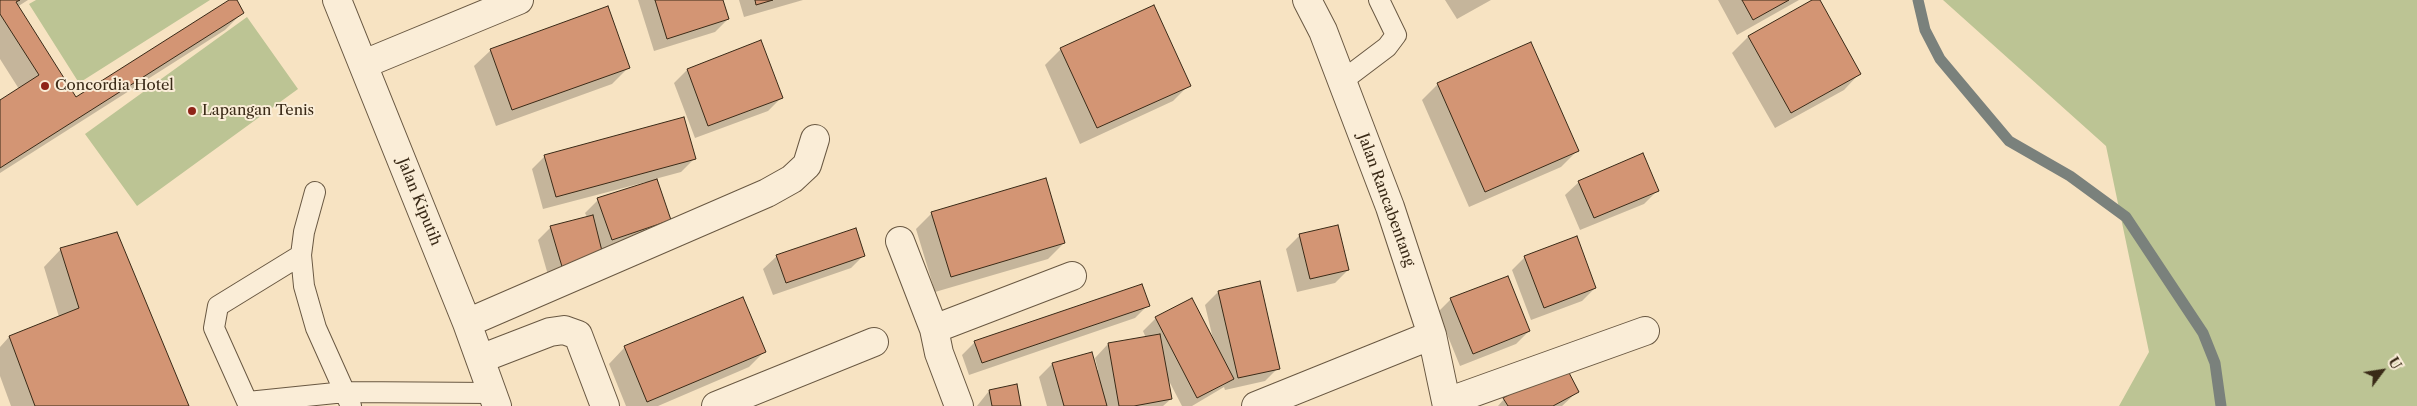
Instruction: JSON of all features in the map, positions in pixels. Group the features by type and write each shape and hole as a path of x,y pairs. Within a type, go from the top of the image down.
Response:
{"street":[{"name":"Jalan Kiputih","path":"338,0 467,323 495,399"},
{"path":"364,64 519,0"},
{"name":"Jalan Rancabentang","path":"1307,0 1323,31 1390,207 1432,335 1447,404"},
{"path":"467,323 767,193 792,179 808,165 815,139"},
{"path":"900,241 934,329 939,353 958,406"},
{"path":"934,329 1072,276"},
{"path":"480,359 550,332 564,330 578,335 605,406"},
{"path":"1447,404 1470,392 1645,331"},
{"path":"1256,406 1432,335"},
{"path":"716,406 874,342"}],"lane":[{"path":"1342,81 1387,47 1396,35 1379,0"},
{"path":"315,192 304,232 301,255 304,286 316,328 348,399"},
{"path":"301,255 218,306 214,328 248,404 348,399 495,399"}],"green space":[{"path":"36,0 210,0 79,83 29,4"},
{"path":"1943,0 2417,0 2417,406 2119,406 2149,352 2106,146"},
{"name":"Lapangan Tenis","path":"247,17 298,89 137,206 85,134"}],"building":[{"name":"Concordia Hotel","path":"0,0 20,0 16,2 76,97 229,0 237,0 244,13 0,168 0,100 39,75 0,14"},
{"path":"655,0 723,0 729,19 667,39"},
{"path":"755,0 773,0 756,5"},
{"path":"1742,0 1789,0 1753,20"},
{"path":"1812,0 1820,0 1861,74 1791,113 1748,36"},
{"path":"1154,5 1191,86 1097,128 1060,48"},
{"path":"608,6 630,68 512,110 490,49"},
{"path":"761,40 783,98 708,126 687,69"},
{"path":"1531,42 1579,151 1485,192 1437,83"},
{"path":"684,117 696,159 556,197 544,155"},
{"path":"1643,153 1659,191 1594,218 1578,181"},
{"path":"1046,178 1065,243 951,277 931,212"},
{"path":"657,179 671,220 612,240 597,198"},
{"path":"593,215 604,259 563,270 550,226"},
{"path":"1338,225 1349,270 1310,279 1299,234"},
{"path":"856,228 865,256 786,283 776,255"},
{"path":"117,232 189,406 35,406 9,336 79,308 60,248"},
{"path":"1577,236 1596,288 1544,308 1524,256"},
{"path":"1508,276 1530,331 1473,354 1450,298"},
{"path":"1260,281 1280,369 1238,378 1218,291"},
{"path":"1142,284 1150,306 982,363 974,341"},
{"path":"743,297 766,352 647,402 624,346"},
{"path":"1192,298 1234,379 1197,398 1155,317"},
{"path":"1160,334 1172,399 1134,406 1119,406 1108,343"},
{"path":"1092,352 1107,406 1064,406 1052,363"},
{"path":"1565,365 1579,392 1553,406 1508,406 1503,398"},
{"path":"1017,384 1021,406 992,406 989,390"}],"waterway":[{"path":"1918,0 1925,30 1940,59 2009,141 2070,176 2126,217 2203,333 2215,363 2221,406"}],"place":[{"name":"Concordia Hotel","path":"45,86"},
{"name":"Lapangan Tenis","path":"192,111"}]}
